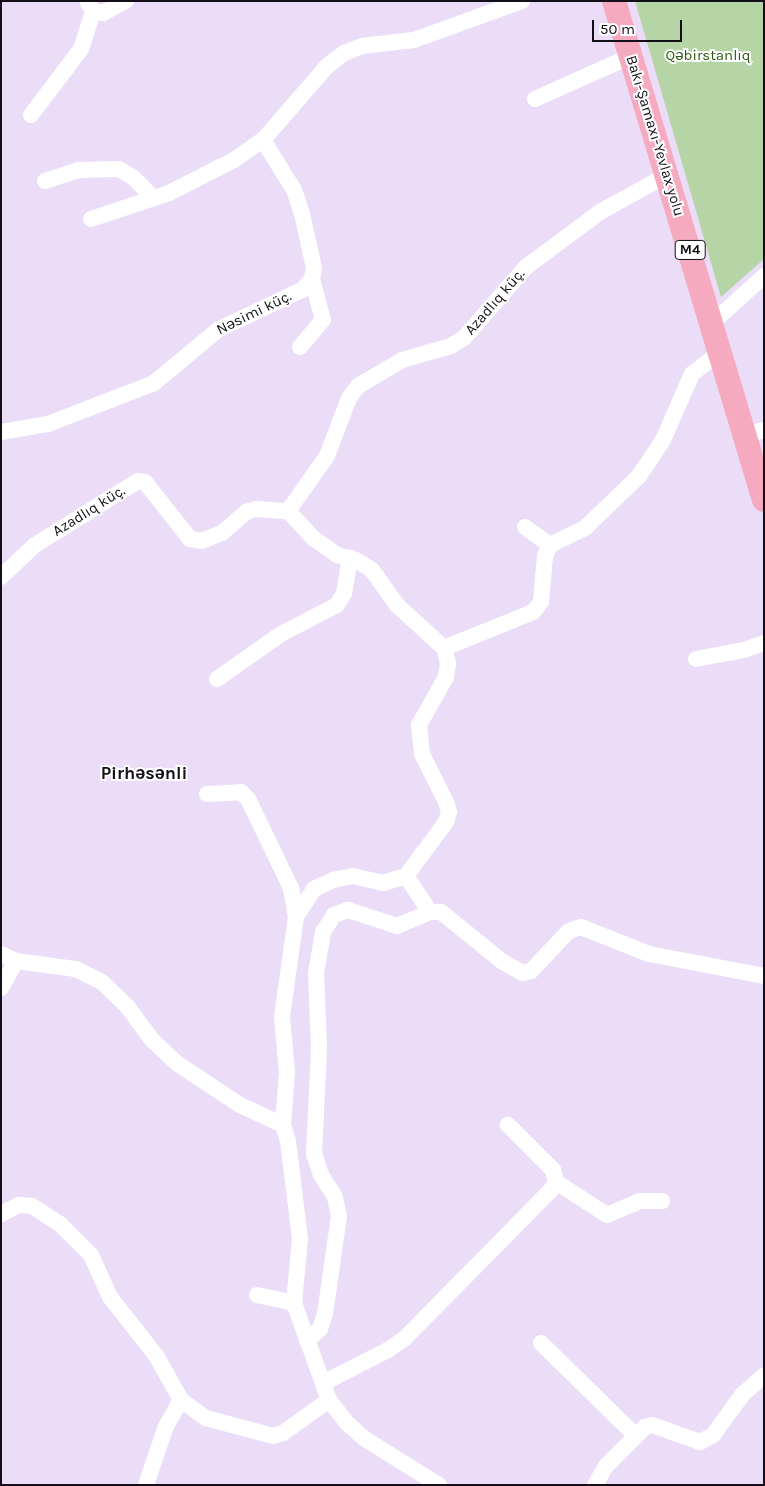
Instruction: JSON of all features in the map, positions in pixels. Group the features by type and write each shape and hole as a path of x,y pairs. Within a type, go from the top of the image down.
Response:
{"highway":[{"name":"Bakı-Şamaxı-Yevlax yolu","path":"614,1 721,351 754,432 762,486"}],"street":[{"path":"31,115 81,50 90,6 103,14 126,1"},
{"path":"91,219 153,198 234,160 263,140 327,66 344,53 362,46 414,40 522,1"},
{"path":"535,99 630,56"},
{"path":"263,140 294,190 314,268 312,280 323,320 300,347"},
{"path":"45,181 78,170 119,169 134,178 153,198"},
{"name":"Azadlıq küç.","path":"1,577 35,545 138,481 145,482 190,539 201,541 222,533 246,512 256,509 288,511 327,456 349,398 358,386 402,360 451,346 464,338 526,267 600,212 667,175"},
{"path":"712,323 764,276"},
{"name":"Nəsimi küç.","path":"1,432 48,424 154,383 219,329 302,290 312,280"},
{"path":"444,648 533,612 541,602 546,556 550,545 585,528 639,476 663,440 692,374 721,351"},
{"path":"288,511 313,538 337,554 350,558 372,570 396,605 444,648 448,663 446,677 419,725 419,744 449,812 446,822 406,876 383,883 353,876 333,880 314,889 296,917"},
{"path":"525,527 550,545"},
{"path":"217,679 282,634 337,606 344,593 350,558"},
{"path":"696,659 744,650 764,643"},
{"path":"207,794 242,792 248,799 291,888 296,917 282,1017 287,1072 283,1125 290,1150 300,1239 294,1303 329,1400 347,1423 365,1439 438,1484"},
{"path":"406,876 430,912"},
{"path":"307,1341 320,1329 325,1314 339,1216 335,1197 320,1175 314,1154 319,1047 316,974 323,932 334,915 348,910 397,926 430,912 441,912 453,919 503,962 523,973 531,971 569,932 581,927 648,954 764,976"},
{"path":"1,988 9,957 76,969 103,983 128,1006 152,1040 178,1064 240,1105 283,1125"},
{"path":"508,1125 554,1170 556,1182 607,1215 640,1200 662,1201"},
{"path":"322,1383 388,1350 405,1338 498,1246 556,1182"},
{"path":"1,1214 19,1206 32,1206 50,1214 91,1255 110,1297 157,1357 181,1400 206,1418 273,1436 283,1433 314,1408 329,1400"},
{"path":"257,1296 294,1303"},
{"path":"541,1343 634,1434"},
{"path":"595,1485 634,1434 652,1425 700,1442 712,1435 743,1394 764,1376"},
{"path":"146,1485 166,1426 181,1400"}],"green space":[{"name":"Qəbirstanlıq","path":"635,1 764,1 764,259 721,297"}],"district":[{"name":"Pirhəsənli","path":"144,773"}]}
